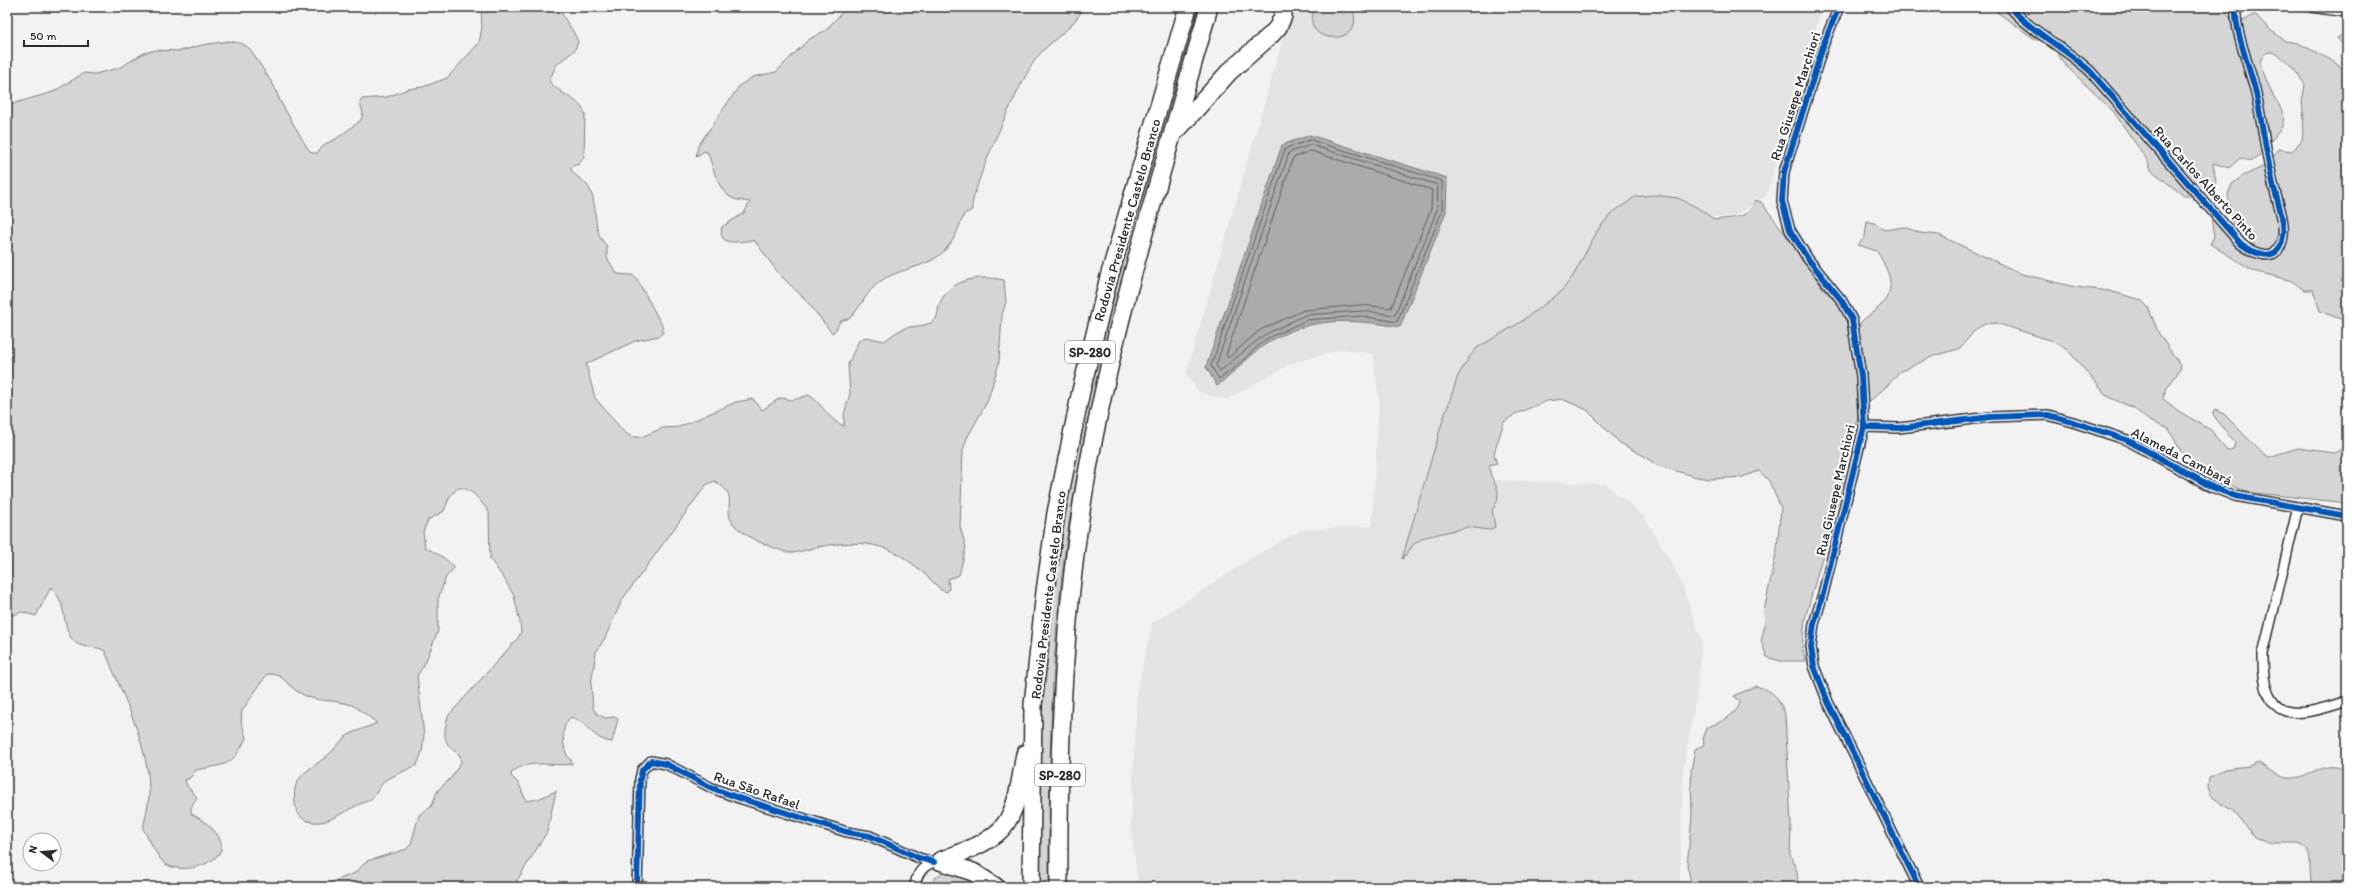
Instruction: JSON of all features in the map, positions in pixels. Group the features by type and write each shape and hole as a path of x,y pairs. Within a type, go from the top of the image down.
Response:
{"highway":[{"name":"Rodovia Presidente Castelo Branco","path":"1031,887 1034,705 1045,592 1056,513 1081,391 1109,277 1188,7"},
{"name":"Rodovia Presidente Castelo Branco","path":"1059,887 1058,826 1064,663 1074,561 1083,502 1091,457 1125,302 1209,7"},
{"path":"1174,134 1224,77 1278,27 1283,16 1283,7"},
{"path":"937,862 985,841 997,834 1004,825 1017,796 1034,705"},
{"path":"937,862 973,872 996,887"}],"street":[{"name":"Rua Giusepe Marchiori","path":"1839,7 1824,43 1792,139 1784,172 1782,201 1790,230 1808,258 1842,300 1852,320 1861,376 1864,426 1823,594 1814,624 1811,647 1814,666 1828,702 1919,887"},
{"name":"Rua Carlos Alberto Pinto","path":"2010,7 2028,24 2071,54 2090,71 2241,244 2253,254 2266,256 2276,252 2282,241 2283,227 2260,111 2236,27 2236,7"},
{"path":"2311,7 2347,12"},
{"name":"Alameda Cambará","path":"1864,426 1899,428 1991,417 2048,415 2127,440 2218,490 2268,503 2347,516"},
{"path":"2298,507 2263,654 2263,674 2266,688 2272,701 2280,709 2292,714 2315,712 2347,701"},
{"name":"Rua São Rafael","path":"637,887 640,779 642,770 651,761 666,764 712,788 739,798 847,832 870,836 919,858 937,862"},
{"path":"916,887 920,872 937,862"}],"shaded area":[{"path":"481,7 560,7 561,12 578,42 575,50 557,64 549,81 557,89 578,103 585,113 584,157 579,164 572,166 571,170 586,184 593,197 597,227 602,240 607,246 607,258 617,274 632,275 637,279 663,327 663,333 659,336 635,341 586,364 595,398 624,432 632,437 641,437 663,428 679,427 736,402 753,399 762,410 780,398 793,400 809,395 814,398 834,420 844,426 844,414 850,394 848,364 859,340 866,337 884,341 896,332 905,328 931,323 937,317 939,305 945,295 951,288 959,283 976,278 1004,280 1006,302 1002,315 999,363 987,402 967,438 963,451 960,527 966,547 959,575 948,579 949,589 947,592 941,590 927,576 901,556 875,545 860,543 843,544 819,547 793,553 775,548 751,538 742,532 732,522 729,511 729,496 727,491 714,481 706,485 622,600 605,638 596,652 591,684 593,708 597,714 605,718 614,717 618,719 612,742 606,741 595,735 577,719 571,717 564,728 563,737 566,752 572,764 526,765 512,772 511,776 519,784 526,801 538,799 556,791 547,832 513,887 319,887 355,873 367,861 407,849 411,844 419,815 431,807 438,790 451,778 461,762 460,755 450,747 445,738 445,729 448,716 518,638 521,632 514,596 490,559 489,512 472,493 463,488 458,488 450,496 444,511 428,520 423,532 425,547 445,559 454,568 446,577 438,599 438,631 425,663 417,676 424,735 422,752 417,765 385,780 371,800 325,821 316,822 305,820 297,813 294,798 297,782 301,776 329,754 344,738 352,733 377,723 352,705 311,698 298,692 281,677 267,674 242,711 241,720 246,738 236,755 227,763 196,770 190,778 185,780 187,786 197,797 191,808 191,814 202,820 214,830 218,836 221,843 221,849 218,855 207,863 192,868 177,868 170,866 164,863 143,829 149,796 145,760 134,722 105,651 98,648 79,645 72,639 67,630 63,608 57,595 51,587 36,616 22,612 7,617 7,108 15,103 53,92 84,73 95,74 119,68 144,53 156,50 180,51 202,45 229,41 243,44 250,49 274,86 280,101 308,149 312,153 317,153 325,144 336,139 361,120 363,113 360,103 362,99 387,97 408,89 423,87 447,78 479,43 482,27"},
{"path":"847,7 1084,7 1074,22 1038,56 1031,66 1010,107 988,157 973,199 972,210 964,214 958,230 949,246 941,254 927,263 893,274 878,283 852,316 841,321 832,333 805,299 779,274 755,241 732,242 723,239 721,234 722,227 744,213 750,202 740,201 728,196 720,186 708,153 704,151 696,157 698,146 740,85 753,77 776,72 808,40 826,30"},
{"path":"1195,7 1200,7 1144,199 1094,392 1069,523 1054,659 1050,750 1049,887 1037,887 1037,792 1044,686 1053,592 1066,499 1084,407 1109,306"},
{"path":"1292,7 1823,7 1804,62 1767,195 1734,216 1685,219 1601,264 1466,366 1491,480 1606,484 1645,518 1678,575 1702,641 1697,692 1683,770 1680,887 1138,887 1131,826 1137,690 1152,623 1258,554 1301,530 1372,526 1379,401 1373,354 1343,349 1292,363 1226,400 1199,392 1186,374"},
{"path":"1316,7 1351,7 1355,20 1351,30 1343,36 1333,37 1323,35 1315,30 1312,20"},
{"path":"1996,7 2223,7 2230,18 2237,22 2240,22 2255,14 2269,29 2285,41 2298,43 2331,60 2346,71 2347,325 2340,319 2320,311 2313,290 2304,290 2292,281 2254,271 2210,244 2214,237 2211,218 2217,219 2234,230 2228,194 2232,184 2243,176 2267,165 2279,149 2292,151 2302,140 2304,120 2302,102 2305,85 2296,72 2283,58 2269,52 2264,55 2260,63 2271,91 2283,113 2284,117 2282,126 2279,131 2263,153 2255,160 2244,160 2240,158 2229,168 2213,163 2216,182 2210,196 2184,196 2151,170 2147,160 2113,111 2063,63 2058,55 2055,42 2049,40 2036,40 1997,12"},
{"path":"2347,32 2347,50 2337,38"},
{"path":"1653,195 1678,198 1698,208 1715,220 1740,216 1749,211 1755,200 1761,202 1812,269 1821,286 1842,308 1864,373 1859,334 1860,323 1882,304 1890,290 1889,275 1877,251 1858,245 1865,237 1867,221 1877,224 1884,230 1904,227 1920,233 1939,235 2022,274 2075,287 2110,291 2141,300 2148,307 2159,334 2181,366 2177,375 2166,390 2163,399 2180,412 2211,430 2227,451 2233,449 2235,443 2214,416 2213,412 2215,410 2223,413 2261,452 2269,457 2298,448 2334,453 2347,446 2347,503 2247,492 2212,478 2196,469 2180,450 2169,429 2149,421 2134,408 2108,397 2066,348 2050,340 1996,323 1985,324 1976,329 1959,349 1936,355 1899,372 1888,385 1863,407 1851,435 1842,485 1805,619 1802,648 1806,661 1780,661 1767,657 1761,641 1765,625 1764,611 1777,549 1781,508 1769,481 1759,471 1743,477 1711,479 1697,477 1656,465 1644,456 1620,443 1587,410 1562,399 1547,401 1515,414 1504,422 1494,453 1497,464 1490,464 1491,476 1498,491 1498,496 1492,510 1495,527 1489,530 1468,527 1425,537 1415,543 1402,559 1442,423 1458,376 1470,356 1477,348 1519,323 1561,292 1573,276 1599,228 1612,213 1635,197"},
{"path":"1756,686 1767,690 1775,696 1785,714 1791,824 1790,855 1797,871 1798,887 1692,887 1687,865 1692,817 1691,771 1695,749 1704,745 1703,736 1706,728 1721,721 1735,711 1740,701 1734,696"},
{"path":"2258,762 2276,774 2288,778 2296,778 2322,768 2329,767 2337,767 2347,770 2347,887 2313,887 2308,848 2299,843 2271,843 2255,837 2234,812 2211,796 2208,787 2209,778 2224,769 2249,766"},
{"path":"945,871 972,875 972,887 930,887 935,878"}],"water":[{"path":"1310,135 1447,178 1446,212 1400,327 1349,321 1317,324 1301,328 1269,342 1249,357 1217,386 1206,367 1282,145"}],"cycle path":[{"path":"1839,7 1824,43 1784,172 1782,201 1790,230 1808,259 1842,301 1852,320 1861,376 1864,427 1823,594 1814,624 1811,647 1814,666 1828,702 1919,887"},
{"path":"2010,7 2029,25 2090,71 2241,244 2252,251 2270,254 2279,248 2282,241 2283,227 2273,184 2255,89 2242,48 2237,26 2236,7"},
{"path":"1864,427 1899,428 1991,417 2048,415 2127,440 2212,487 2235,496 2347,516"},
{"path":"637,887 640,779 642,770 651,761 666,764 712,788 739,798 847,832 870,836 919,858 934,862"}]}
